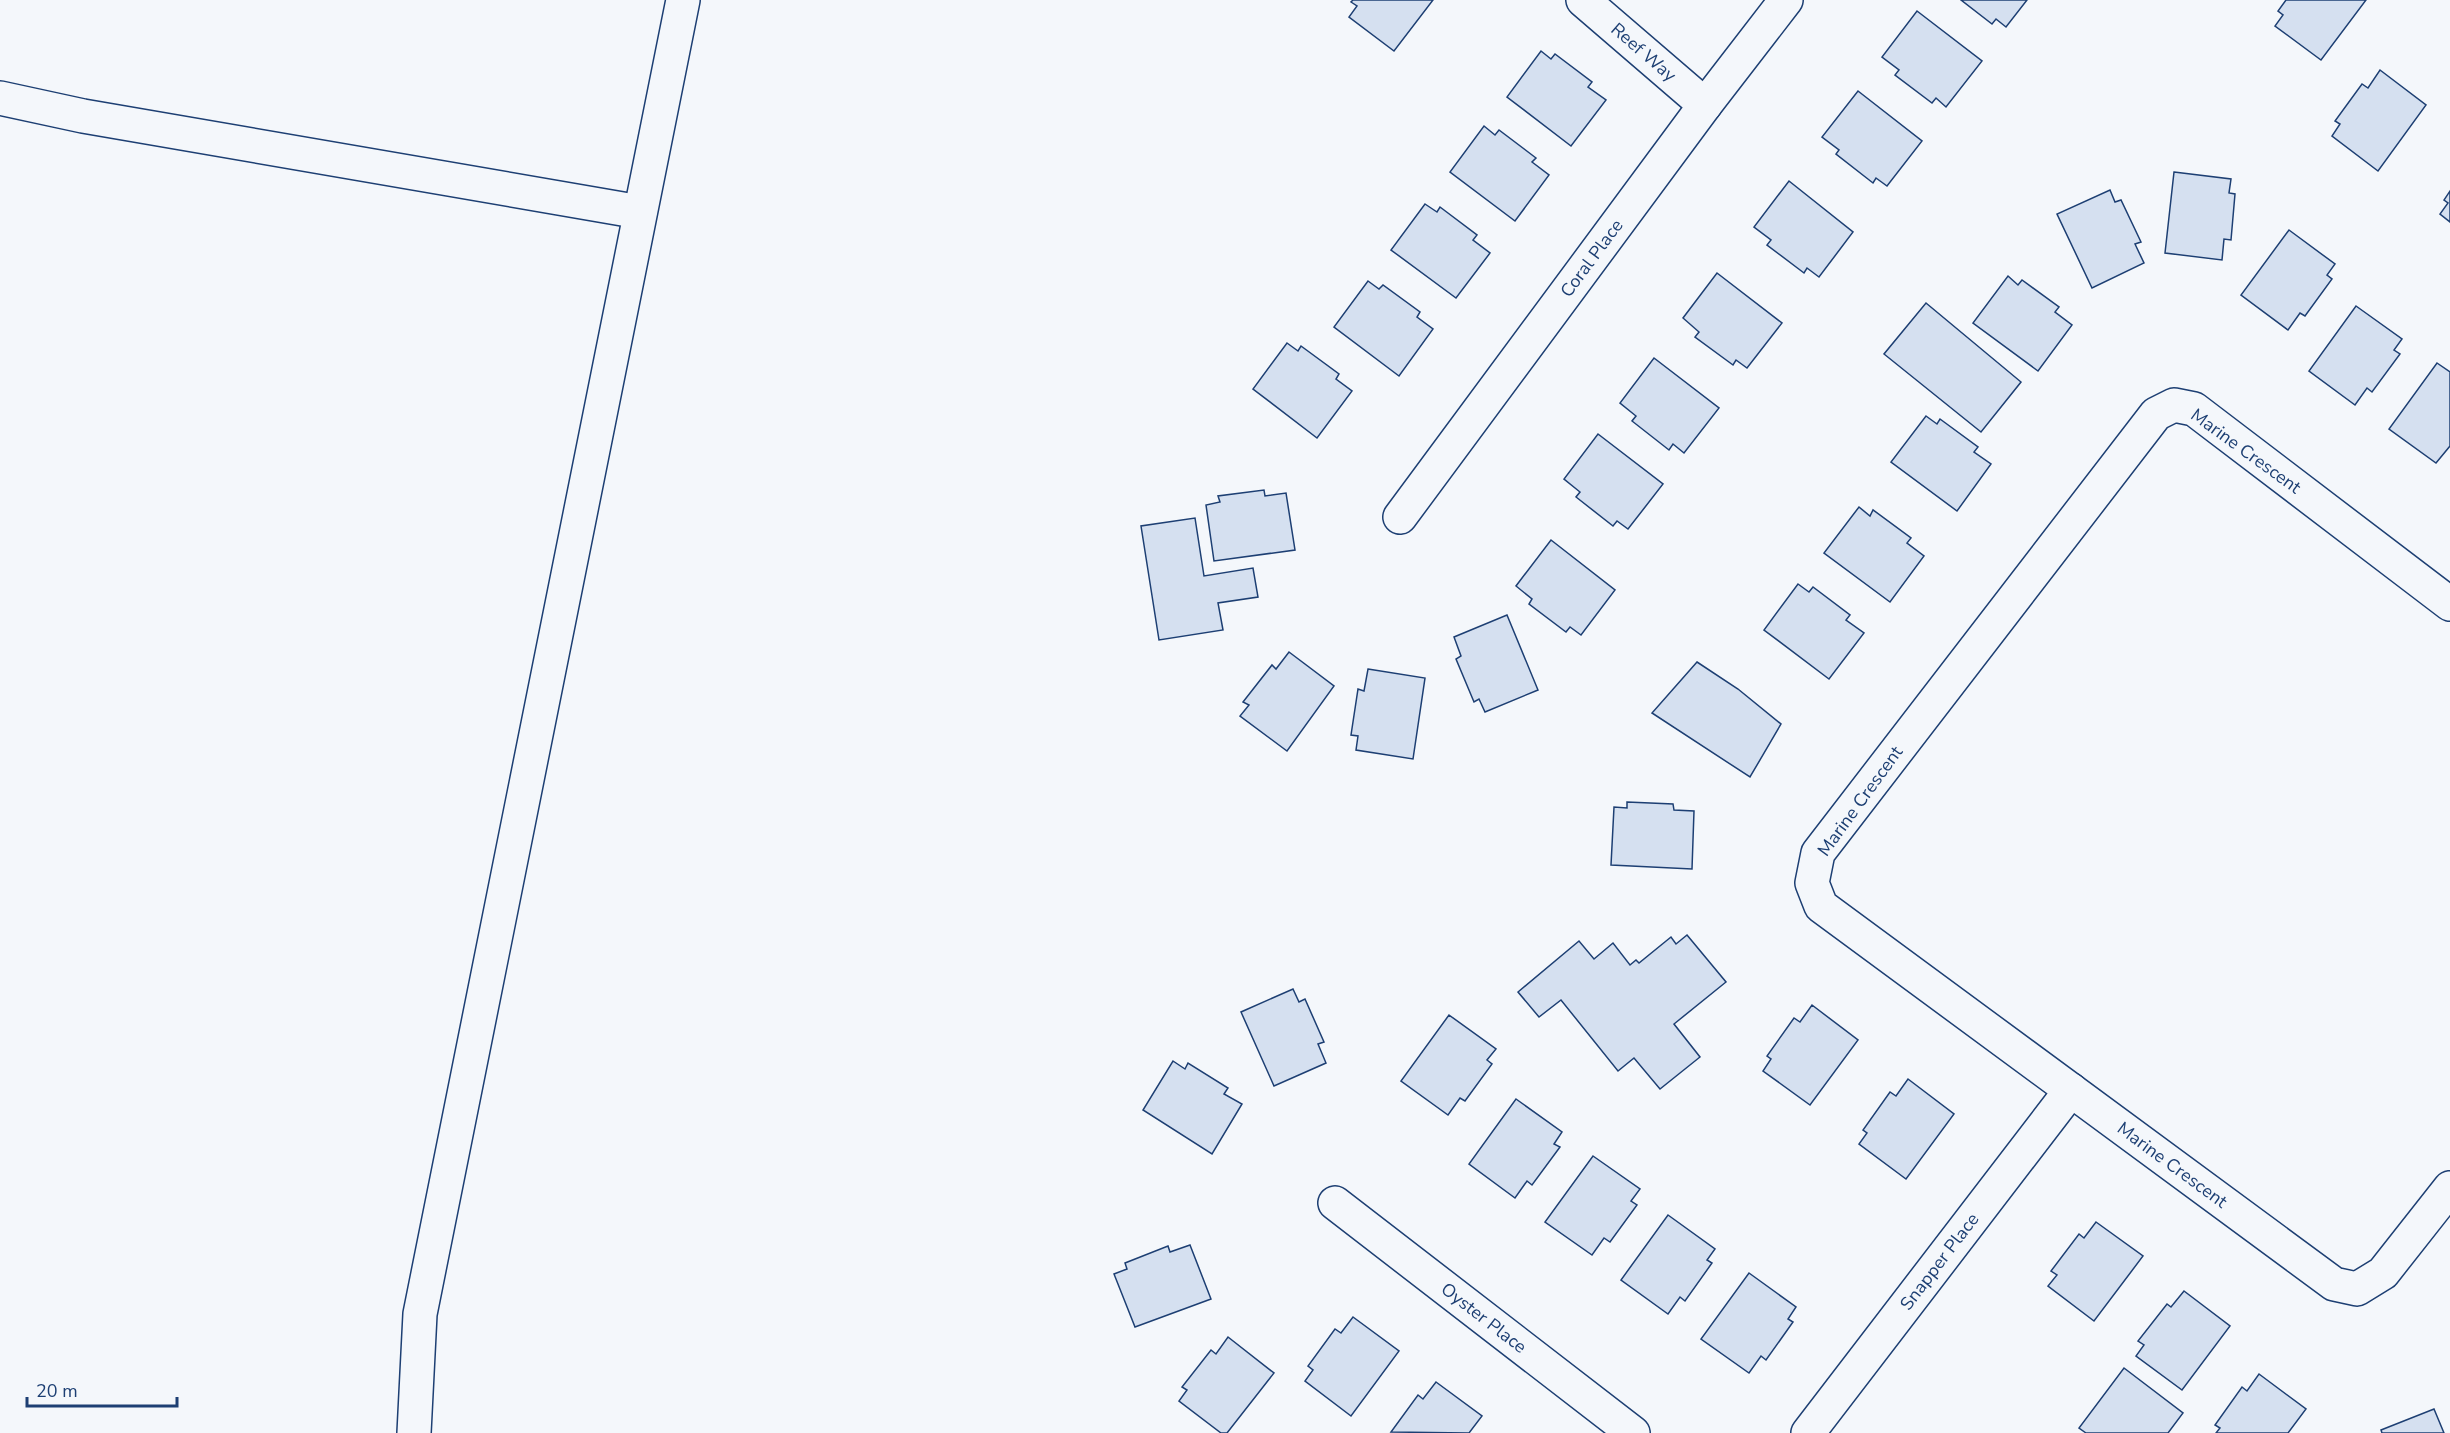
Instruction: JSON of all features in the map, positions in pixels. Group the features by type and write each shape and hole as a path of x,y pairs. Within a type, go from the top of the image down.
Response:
{"street":[{"path":"414,1433 420,1314 683,0"},
{"name":"Reef Way","path":"1583,0 1705,105"},
{"name":"Coral Place","path":"1400,517 1705,105 1786,0"},
{"path":"0,98 83,116 640,212"},
{"name":"Marine Crescent","path":"2449,601 2194,409 2174,405 2156,414 1818,853 1812,883 1821,906 2334,1284 2357,1289 2383,1273 2450,1188"},
{"name":"Snapper Place","path":"1808,1433 2071,1090"},
{"name":"Oyster Place","path":"1335,1203 1633,1433"}],"building":[{"path":"1353,0 1433,0 1394,51 1349,17 1357,6 1351,2"},
{"path":"1961,0 2027,0 2006,27 1996,19 1992,24"},
{"path":"2286,0 2366,0 2321,60 2275,26 2283,15 2278,11"},
{"path":"1917,11 1982,61 1946,107 1936,98 1932,103 1895,75 1899,70 1882,57"},
{"path":"1541,51 1551,59 1555,54 1592,82 1588,87 1606,100 1571,146 1507,97"},
{"path":"2380,70 2426,105 2378,171 2332,136 2340,124 2335,121 2362,84 2368,88"},
{"path":"1858,91 1922,141 1887,186 1876,178 1873,183 1836,154 1839,150 1822,137"},
{"path":"1484,126 1495,135 1499,130 1536,158 1532,162 1549,175 1515,221 1450,172"},
{"path":"2174,172 2231,179 2229,193 2235,194 2231,240 2224,239 2222,260 2165,253"},
{"path":"1789,181 1853,232 1819,277 1807,268 1804,273 1767,245 1771,240 1754,227"},
{"path":"2110,190 2115,202 2121,200 2141,242 2135,244 2144,263 2092,288 2057,214"},
{"path":"2450,191 2450,222 2440,214 2448,203 2444,200"},
{"path":"1425,204 1437,212 1440,207 1477,235 1473,240 1490,253 1456,298 1391,250"},
{"path":"2289,230 2335,264 2327,275 2332,279 2305,316 2300,313 2288,330 2241,295"},
{"path":"1717,273 1782,323 1747,368 1736,360 1733,365 1695,337 1699,332 1683,318"},
{"path":"2008,276 2018,285 2022,280 2059,307 2055,312 2072,325 2038,371 1973,323"},
{"path":"1368,281 1379,289 1383,285 1420,312 1417,317 1433,329 1399,376 1334,327"},
{"path":"1926,303 2021,382 1981,432 1884,354"},
{"path":"2356,306 2402,339 2394,350 2400,354 2372,392 2367,388 2355,405 2309,371"},
{"path":"1287,343 1298,351 1301,346 1339,374 1336,379 1352,391 1317,438 1253,389"},
{"path":"1654,358 1719,408 1684,453 1673,444 1669,450 1632,421 1636,416 1620,403"},
{"path":"2437,363 2450,372 2450,446 2436,463 2389,429"},
{"path":"1926,416 1937,424 1940,419 1978,447 1974,452 1991,464 1957,511 1891,462"},
{"path":"1598,434 1663,484 1628,529 1617,521 1613,526 1576,497 1580,492 1564,479"},
{"path":"1264,490 1265,496 1286,493 1295,550 1214,561 1206,505 1220,502 1218,496"},
{"path":"1859,507 1870,516 1873,510 1911,538 1907,543 1924,556 1890,602 1824,553"},
{"path":"1195,518 1204,576 1253,568 1258,597 1218,603 1223,630 1159,640 1141,526"},
{"path":"1551,540 1615,590 1581,635 1570,627 1566,632 1529,604 1532,599 1516,586"},
{"path":"1798,584 1809,592 1813,587 1850,615 1846,620 1864,633 1829,679 1764,630"},
{"path":"1507,615 1538,690 1485,712 1479,699 1474,702 1456,659 1461,656 1454,637"},
{"path":"1289,652 1334,686 1287,751 1240,716 1249,705 1243,702 1272,665 1276,669"},
{"path":"1697,662 1738,689 1781,724 1750,777 1652,713"},
{"path":"1368,669 1425,678 1413,759 1356,750 1358,736 1351,735 1358,689 1364,691"},
{"path":"1627,802 1673,804 1674,810 1694,811 1692,869 1611,865 1614,807 1627,808"},
{"path":"1687,935 1726,982 1674,1024 1700,1057 1660,1089 1634,1058 1618,1071 1561,1000 1539,1017 1518,992 1579,941 1594,959 1613,943 1630,965 1636,960 1639,963 1671,937 1676,944"},
{"path":"1293,989 1299,1002 1305,999 1324,1042 1318,1044 1326,1063 1274,1086 1241,1012"},
{"path":"1812,1005 1858,1040 1810,1105 1763,1071 1771,1059 1767,1056 1794,1018 1800,1022"},
{"path":"1449,1015 1496,1049 1487,1060 1492,1064 1465,1101 1460,1098 1448,1115 1401,1081"},
{"path":"1173,1061 1185,1069 1188,1063 1228,1088 1224,1094 1242,1104 1212,1154 1143,1110"},
{"path":"1908,1079 1954,1114 1906,1179 1859,1144 1867,1133 1863,1130 1890,1092 1896,1096"},
{"path":"1516,1099 1562,1132 1554,1144 1560,1147 1532,1185 1527,1181 1515,1198 1469,1164"},
{"path":"1593,1156 1640,1189 1631,1201 1637,1205 1610,1242 1604,1238 1592,1255 1545,1222"},
{"path":"1668,1215 1715,1249 1707,1260 1712,1263 1685,1301 1680,1297 1668,1314 1621,1280"},
{"path":"2096,1222 2143,1256 2094,1321 2048,1286 2057,1275 2051,1271 2079,1234 2084,1238"},
{"path":"1190,1245 1211,1299 1135,1327 1114,1274 1127,1269 1125,1263 1168,1246 1170,1252"},
{"path":"1749,1273 1796,1307 1788,1319 1793,1322 1766,1360 1761,1356 1749,1373 1701,1339"},
{"path":"2184,1291 2230,1326 2182,1390 2136,1356 2144,1345 2138,1341 2167,1304 2171,1307"},
{"path":"1353,1317 1399,1351 1351,1416 1305,1381 1313,1370 1308,1366 1335,1329 1341,1333"},
{"path":"1228,1337 1274,1373 1227,1433 1221,1433 1179,1401 1187,1390 1182,1387 1211,1350 1216,1354"},
{"path":"2124,1368 2183,1413 2168,1433 2086,1433 2079,1428"},
{"path":"2259,1374 2306,1409 2288,1433 2216,1433 2220,1428 2215,1425 2242,1387 2247,1391"},
{"path":"1436,1382 1482,1416 1469,1433 1391,1432 1418,1395 1423,1399"},
{"path":"2434,1409 2444,1433 2382,1433 2381,1430"}]}
